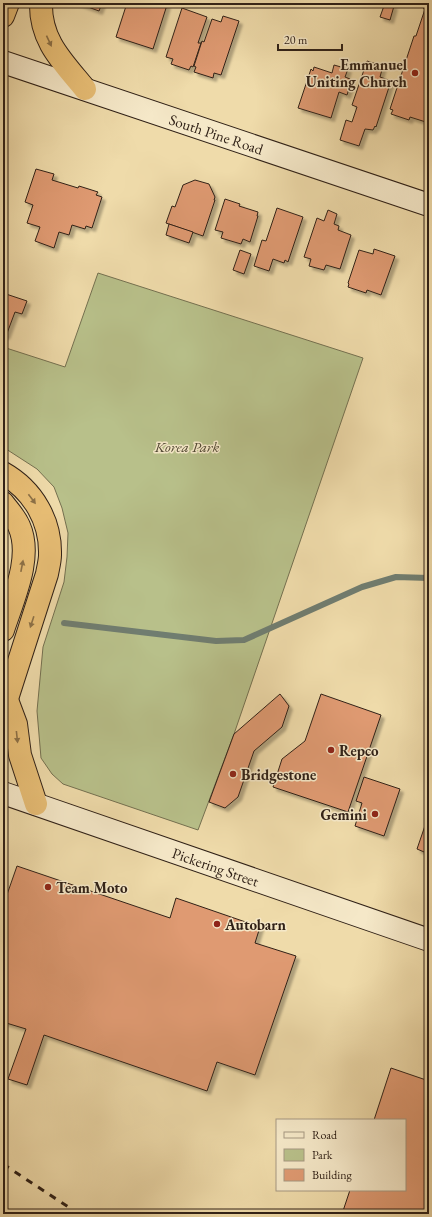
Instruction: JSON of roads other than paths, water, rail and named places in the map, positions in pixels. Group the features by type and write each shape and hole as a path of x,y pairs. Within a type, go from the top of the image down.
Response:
{"highway":[{"path":"3,16 8,3"},
{"path":"40,3 42,19 48,41 53,50 85,89"},
{"path":"3,473 21,486 33,500 43,517 49,536 50,556 47,574 5,705 16,724 20,755 36,804"},
{"path":"3,503 12,514 19,527 23,541 24,555 19,581 3,630"}],"main road":[{"name":"South Pine Road","path":"3,62 429,205"},
{"name":"Pickering Street","path":"3,794 36,804 429,940"}],"waterway":[{"path":"64,623 216,641 244,640 362,587 396,577 429,578"}],"railway":[{"path":"3,1164 79,1214"}],"place":[{"name":"Emmanuel Uniting Church","path":"415,73"},
{"name":"Repco","path":"331,750"},
{"name":"Bridgestone","path":"233,774"},
{"name":"Gemini","path":"375,814"},
{"name":"Team Moto","path":"48,887"},
{"name":"Autobarn","path":"217,924"}],"park label":[{"name":"Korea Park","path":"187,446"}]}
